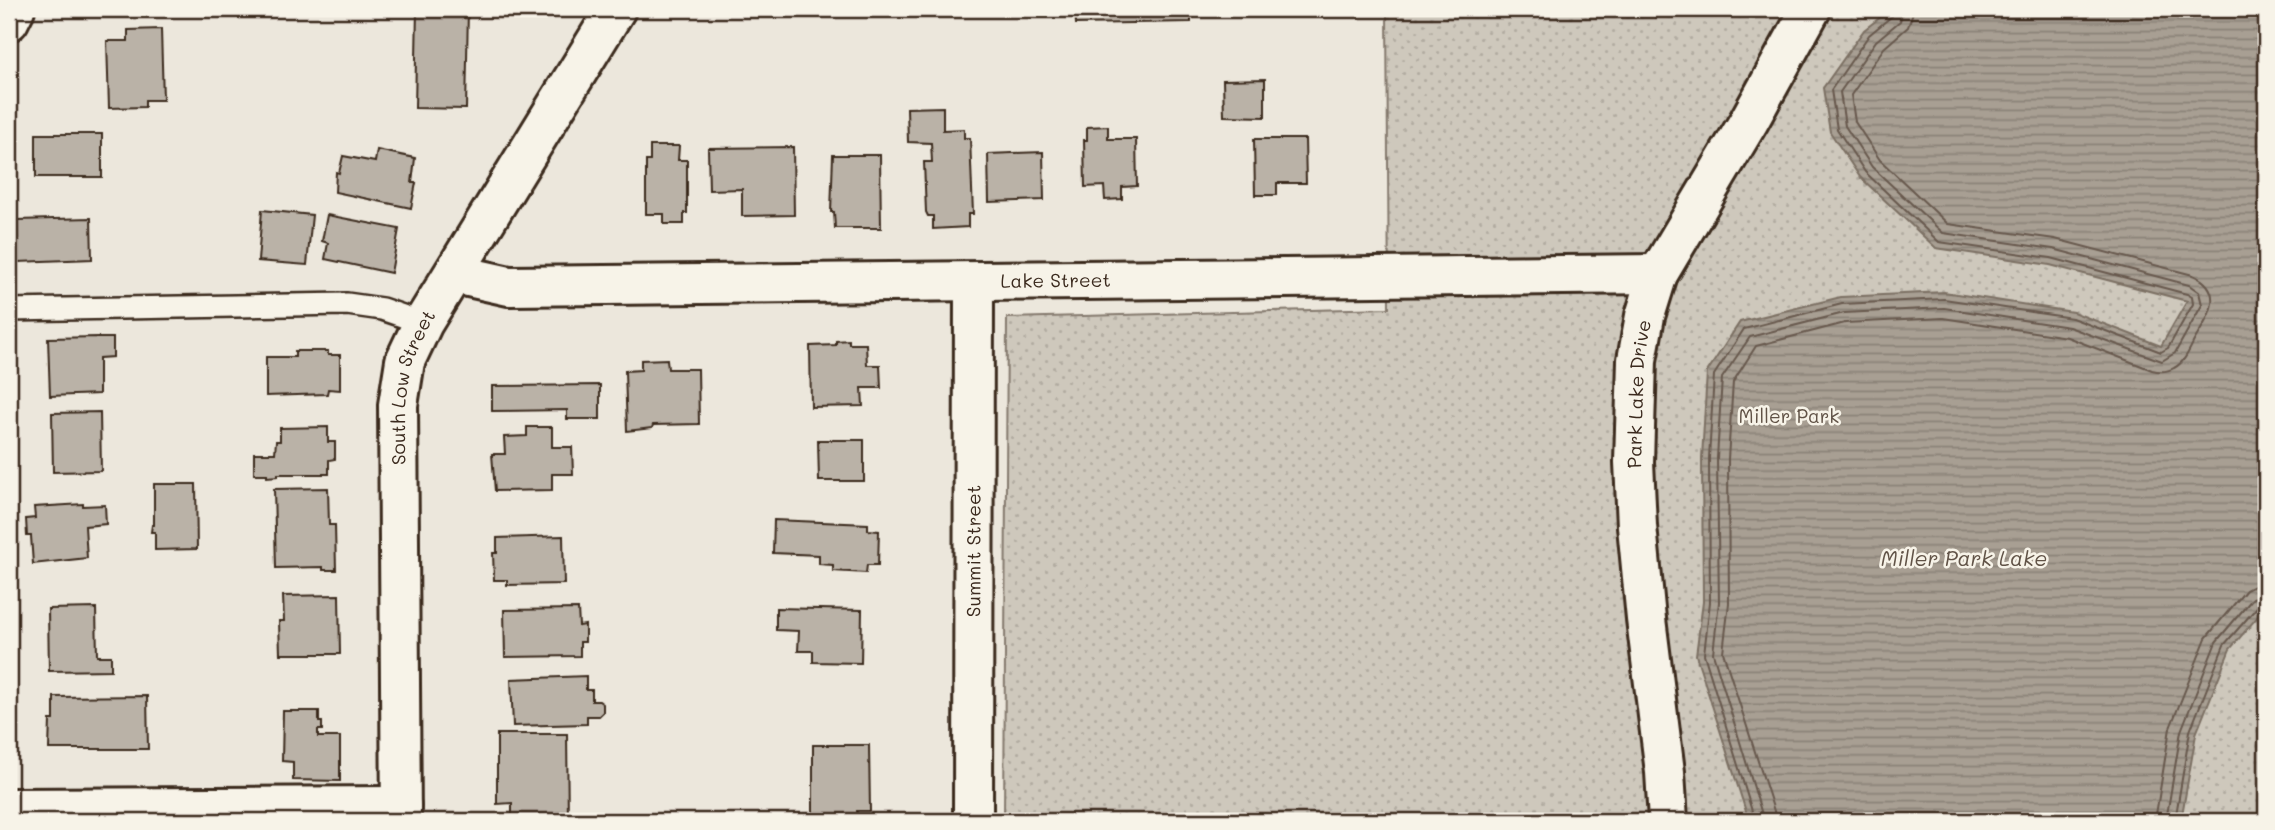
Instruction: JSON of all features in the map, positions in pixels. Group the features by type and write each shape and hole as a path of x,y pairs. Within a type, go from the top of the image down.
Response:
{"street":[{"path":"9,21 15,9"},
{"name":"South Low Street","path":"401,814 398,405 405,361 423,323 616,9"},
{"name":"Park Lake Drive","path":"1668,821 1665,772 1646,619 1634,462 1637,360 1645,316 1658,274 1749,121 1811,9"},
{"name":"Lake Street","path":"455,274 509,286 1658,274"},
{"name":"Summit Street","path":"973,821 974,282"},
{"path":"9,808 401,814"}],"lane":[{"path":"9,310 347,304 382,309 423,323"}],"green space":[{"name":"Miller Park","path":"1387,9 2266,9 2266,821 1004,821 1007,318 1389,308"}],"water":[{"name":"Miller Park Lake","path":"1891,9 2266,9 2266,607 2230,649 2196,734 2181,821 1749,821 1696,655 1703,602 1702,458 1707,372 1740,322 1841,297 1944,292 2073,312 2161,346 2187,301 2050,265 1936,248 1860,177 1830,132 1823,88 1864,30"}],"building":[{"path":"184,9 184,11 138,10"},
{"path":"417,9 468,9 466,109 415,108"},
{"path":"1075,9 1191,9 1191,22 1076,24"},
{"path":"161,29 163,100 145,100 145,107 109,108 107,41 128,41 128,30"},
{"path":"1265,79 1265,117 1224,116 1223,80"},
{"path":"943,107 943,130 964,129 964,138 970,138 973,214 968,214 968,227 933,229 933,216 928,216 926,212 924,162 932,162 931,143 908,142 907,108"},
{"path":"1108,126 1108,139 1136,139 1137,186 1122,187 1122,199 1105,200 1104,186 1085,187 1084,140 1087,140 1087,127"},
{"path":"36,134 102,134 102,177 36,177"},
{"path":"1254,139 1305,139 1306,183 1277,183 1277,195 1255,195"},
{"path":"650,146 679,146 678,160 687,160 687,213 684,213 684,224 664,224 664,214 646,214 646,161 650,161"},
{"path":"793,147 794,215 742,216 742,189 709,190 708,148"},
{"path":"377,150 415,158 412,183 416,183 411,208 335,192 336,172 339,173 343,156 375,162"},
{"path":"1043,152 1044,200 989,202 988,154"},
{"path":"833,155 880,155 881,228 835,228 834,212 831,212"},
{"path":"262,210 312,215 307,265 258,261"},
{"path":"327,215 399,229 391,273 325,259 328,243 322,241"},
{"path":"91,218 92,259 18,262 17,220"},
{"path":"48,338 113,338 113,357 99,358 99,394 50,396"},
{"path":"849,340 849,344 866,344 867,365 880,365 881,388 862,388 863,406 811,407 810,346 836,345 836,341"},
{"path":"295,351 328,351 328,355 340,355 340,390 328,389 327,394 266,396 266,357 295,357"},
{"path":"667,359 668,369 698,369 699,424 653,425 652,428 627,431 625,371 641,370 641,360"},
{"path":"600,385 600,419 567,419 567,410 492,411 492,386"},
{"path":"100,412 101,471 53,472 52,413"},
{"path":"328,427 328,442 335,442 335,459 329,460 329,474 278,474 267,477 267,474 254,474 254,453 275,453 276,441 280,441 280,428"},
{"path":"527,427 552,427 552,447 572,447 573,474 552,474 552,490 495,491 492,454 505,454 504,437 527,436"},
{"path":"818,440 864,440 864,481 819,481"},
{"path":"154,484 196,484 197,549 155,550 155,532 151,532 154,525"},
{"path":"328,488 329,525 335,525 336,570 323,570 323,567 276,568 274,489"},
{"path":"105,505 106,524 85,526 87,558 33,564 31,536 27,536 26,519 35,518 34,507"},
{"path":"774,520 868,524 868,530 879,531 878,565 867,565 866,573 833,571 833,565 819,564 819,555 773,553"},
{"path":"563,536 564,584 507,585 507,580 494,580 493,553 497,553 497,538"},
{"path":"339,595 340,654 280,654 279,621 284,621 283,596"},
{"path":"96,608 97,656 111,656 111,670 49,671 48,609"},
{"path":"776,608 862,610 861,663 813,662 813,651 798,651 799,631 776,630"},
{"path":"578,609 579,626 585,625 585,642 580,642 580,656 505,657 504,610"},
{"path":"586,676 586,690 592,690 592,701 603,704 603,712 599,716 587,716 587,724 513,726 511,679"},
{"path":"147,696 148,749 49,749 50,720 54,720 54,697"},
{"path":"283,711 319,711 322,730 318,730 318,737 340,737 340,781 293,780 293,762 282,761"},
{"path":"497,734 567,734 568,821 512,821 512,803 497,804"},
{"path":"813,745 869,745 870,811 857,811 857,821 813,821"}]}
